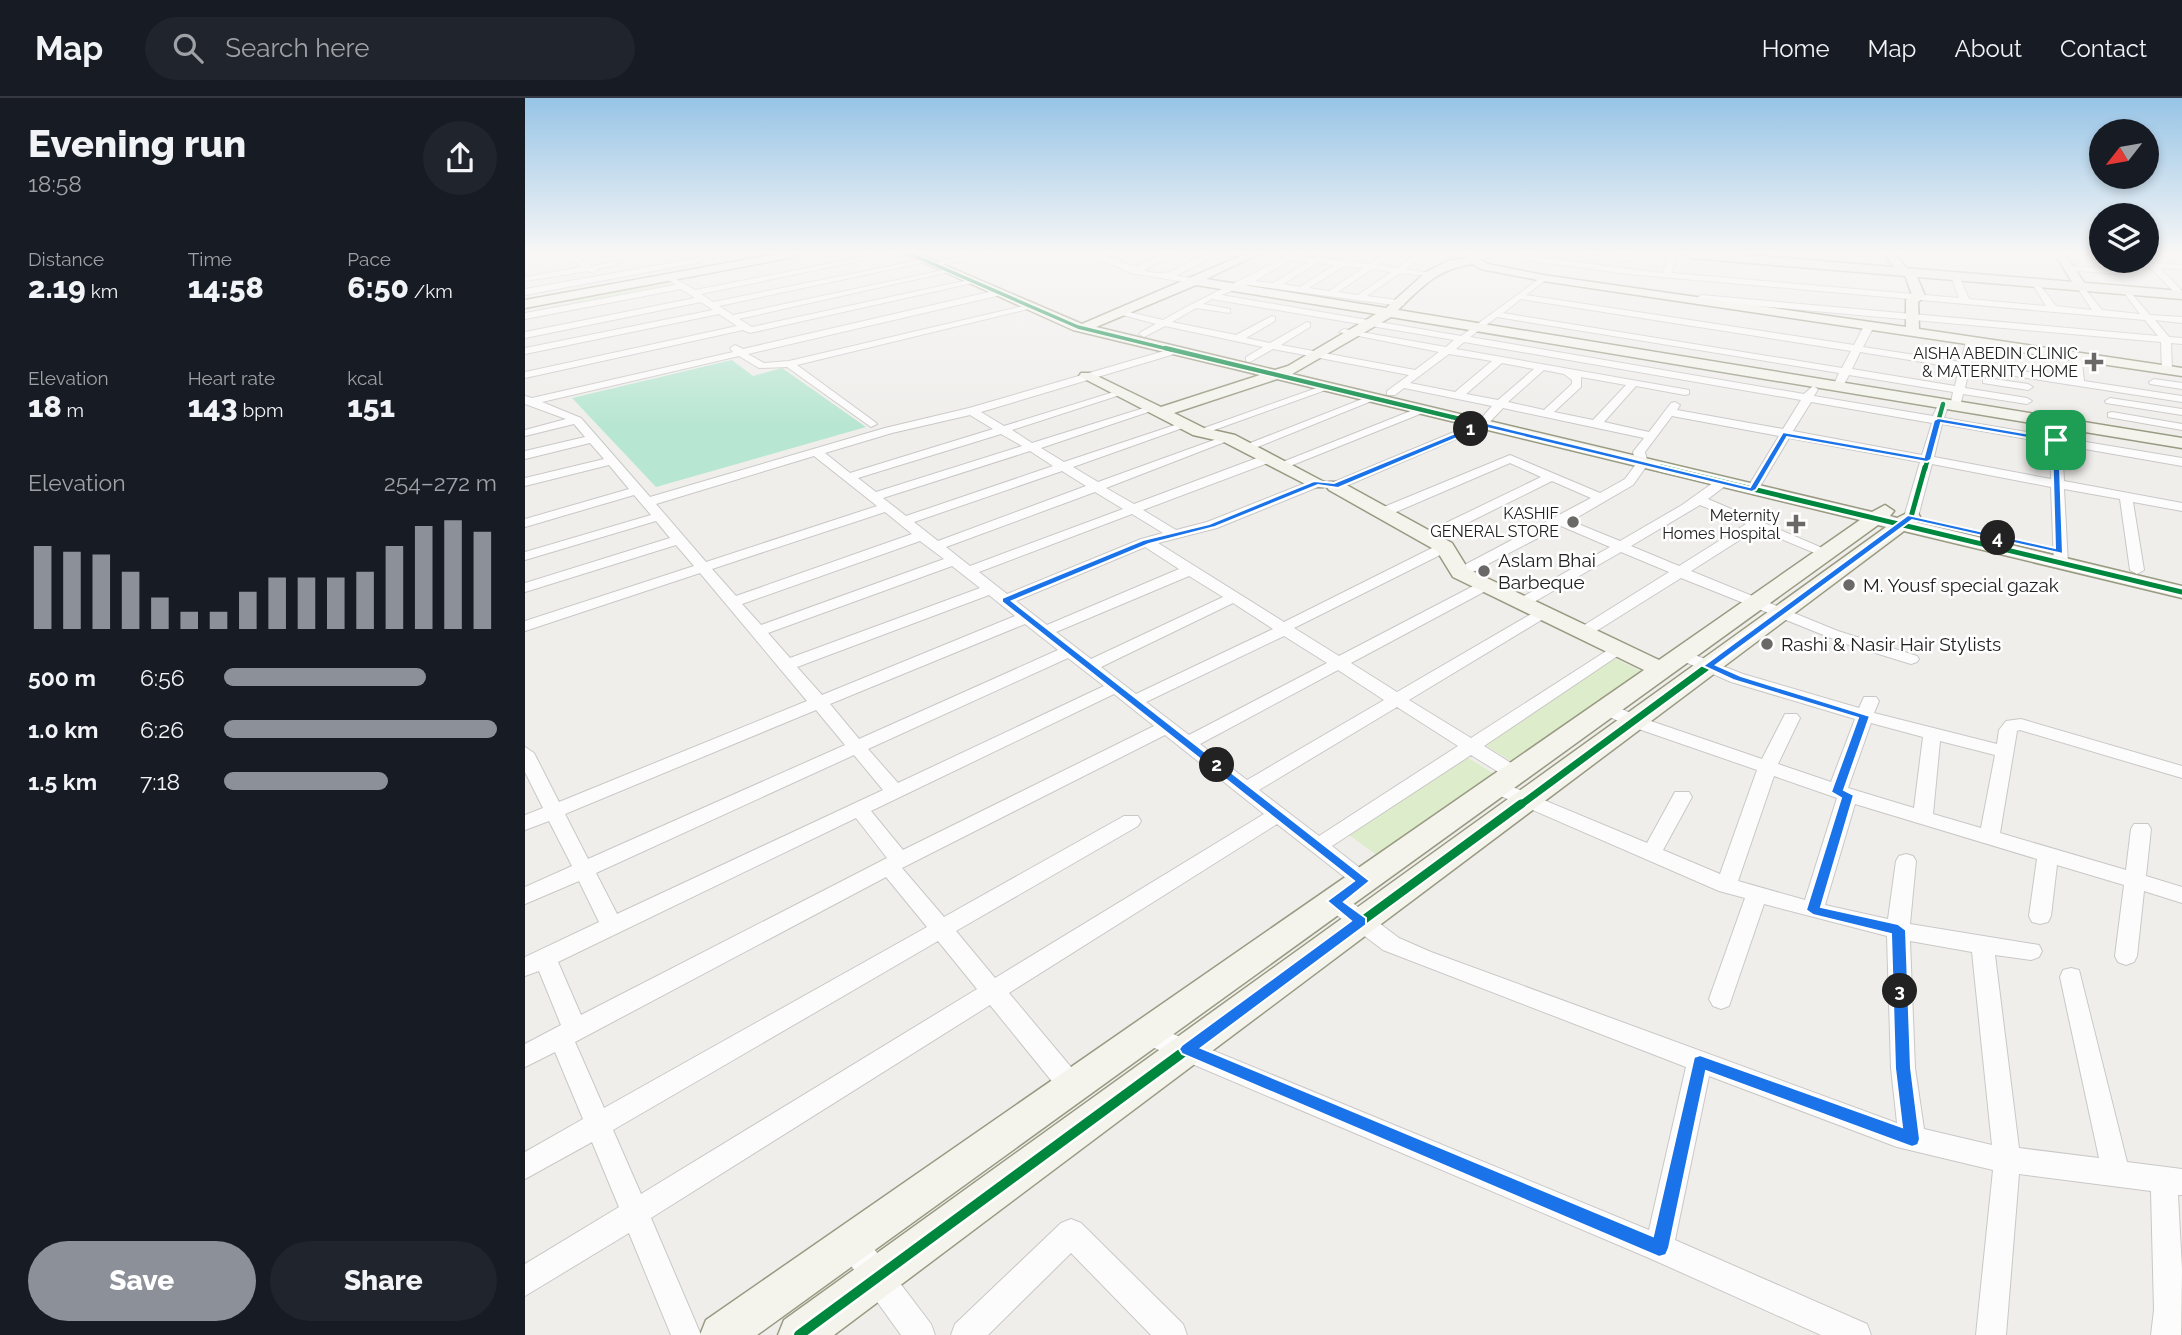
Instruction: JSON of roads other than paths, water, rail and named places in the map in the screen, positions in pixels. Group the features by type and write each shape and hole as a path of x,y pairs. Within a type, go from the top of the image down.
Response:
{"street":[{"path":"525,316 546,312"},
{"path":"575,312 621,354"},
{"path":"525,335 630,312"},
{"path":"525,351 699,312"},
{"path":"720,312 750,330 839,312"},
{"path":"729,318 758,312"},
{"path":"856,312 899,338"},
{"path":"526,405 918,312"},
{"path":"716,333 752,364 760,366 789,363 1006,312"},
{"path":"1040,312 1056,320 1144,334 1250,359 1329,387 1421,410 1485,420 2060,558 2182,592"},
{"path":"1064,312 1090,326 1172,349 1285,372 1457,396 1652,436"},
{"path":"1090,326 1123,312"},
{"path":"1144,334 1184,312"},
{"path":"1225,319 1236,313 1229,312"},
{"path":"1266,312 1319,327"},
{"path":"1381,312 1816,383 1952,400 2027,401"},
{"path":"1397,389 1497,312"},
{"path":"1550,312 2028,387"},
{"path":"1563,370 1584,345 1619,312 1733,330 1982,356"},
{"path":"1694,312 1860,343 1929,348"},
{"path":"1461,573 1562,521 1629,482 1652,436 1747,312"},
{"path":"1831,312 1870,326 1913,332 2028,375 2182,398"},
{"path":"1913,312 1913,332"},
{"path":"1942,312 2041,328 2182,341"},
{"path":"1965,312 2182,331"},
{"path":"2031,312 2052,353"},
{"path":"2084,312 2182,320"},
{"path":"2144,312 2166,340 2167,370"},
{"path":"1120,313 1271,346 1416,373"},
{"path":"874,497 1032,446 1285,372 1388,313"},
{"path":"1237,339 1274,314 1370,324 1573,357 1690,386 2056,446 2182,462"},
{"path":"1494,314 1846,372 2026,417 2182,443"},
{"path":"1201,330 1213,325"},
{"path":"1250,359 1307,325"},
{"path":"1838,386 1870,326"},
{"path":"525,375 743,327"},
{"path":"1330,329 1633,383 1690,386"},
{"path":"1380,348 1391,340"},
{"path":"889,430 972,411 1172,349"},
{"path":"649,502 889,430 962,403 1172,349"},
{"path":"1955,352 2052,353 2182,372"},
{"path":"721,1335 1363,881 1620,715 1764,606 1893,518 1927,460 1937,426 1963,377 1968,353"},
{"path":"1357,362 1369,355"},
{"path":"2077,356 2078,383"},
{"path":"1457,396 1501,359"},
{"path":"789,363 871,424"},
{"path":"1006,600 1146,542 1212,526 1326,484 1485,420 1542,367"},
{"path":"2065,369 2092,373"},
{"path":"1546,414 1577,385 1577,379 1563,370"},
{"path":"2026,417 2028,375"},
{"path":"1086,376 1192,429 1229,439 1384,512 1436,542 1461,573 1620,649 1867,709 1932,735 2004,752"},
{"path":"2143,380 2182,386"},
{"path":"1596,424 1633,383"},
{"path":"1755,485 1816,383"},
{"path":"905,521 1064,466 1329,387"},
{"path":"2107,387 2115,432"},
{"path":"1397,389 1485,420"},
{"path":"849,477 1121,393"},
{"path":"1246,447 1374,398"},
{"path":"2110,401 2182,412"},
{"path":"526,405 577,420 895,792"},
{"path":"969,571 1134,509 1421,410"},
{"path":"972,411 1175,535"},
{"path":"1670,412 2182,507"},
{"path":"2112,415 2182,427"},
{"path":"525,433 577,420"},
{"path":"2055,422 2060,558"},
{"path":"525,455 594,438"},
{"path":"937,546 1229,439"},
{"path":"2056,446 2182,474"},
{"path":"816,452 1363,881"},
{"path":"1641,458 1721,483 1755,485"},
{"path":"1384,512 1510,459 1601,498"},
{"path":"525,482 613,460"},
{"path":"1135,701 1274,636 1283,628 1551,477"},
{"path":"1522,603 1699,500 1721,483"},
{"path":"525,523 639,490"},
{"path":"2126,497 2137,570"},
{"path":"1699,500 1827,553"},
{"path":"525,626 888,508"},
{"path":"525,556 660,516"},
{"path":"1764,606 1827,553 1893,518"},
{"path":"1562,521 1871,649 1911,659"},
{"path":"1584,632 1756,524"},
{"path":"733,602 923,535"},
{"path":"525,588 680,539"},
{"path":"1146,542 1473,746 1512,787 1651,854 1726,885 1813,910 1898,930 2031,951"},
{"path":"2060,558 2137,570 2182,581"},
{"path":"758,631 955,560"},
{"path":"1045,631 1190,569"},
{"path":"1188,743 1486,585"},
{"path":"787,665 991,589"},
{"path":"1089,666 1234,597"},
{"path":"1247,789 1543,613"},
{"path":"525,823 1027,617"},
{"path":"1319,845 1620,649"},
{"path":"525,896 1070,651"},
{"path":"1620,715 1684,664"},
{"path":"686,1335 598,1124 568,1033 535,962 1117,687"},
{"path":"1813,910 1867,709"},
{"path":"1620,715 1842,794 2182,895"},
{"path":"1726,885 1767,768 1791,718"},
{"path":"1990,836 2008,730 2012,724 2021,724 2182,772"},
{"path":"525,1056 895,863 1167,727"},
{"path":"1923,818 1932,735"},
{"path":"526,756 613,926"},
{"path":"799,1335 1361,922 1512,787"},
{"path":"1651,854 1682,797"},
{"path":"859,809 940,928 1072,1087"},
{"path":"525,1281 1279,814"},
{"path":"525,1166 1131,821"},
{"path":"2126,956 2141,829"},
{"path":"2040,916 2048,854"},
{"path":"1906,860 1898,930 1903,1068 1912,1139"},
{"path":"1721,999 1757,894"},
{"path":"1334,901 1391,944 1423,958 1912,1139 2007,1159 2173,1181 2166,1335"},
{"path":"1982,944 2007,1159 1991,1335"},
{"path":"2071,977 2116,1174"},
{"path":"1147,1034 1659,1248 1856,1335"},
{"path":"1659,1248 1700,1062"},
{"path":"966,1335 1071,1233 1172,1335"},
{"path":"852,1243 920,1335"}],"place":[{"name":"AISHA ABEDIN CLINIC & MATERNITY HOME","path":"2094,362"},
{"name":"KASHIF GENERAL STORE","path":"1573,522"},
{"name":"Meternity Homes Hospital","path":"1796,524"},
{"name":"Aslam Bhai Barbeque","path":"1484,571"},
{"name":"M. Yousf special gazak","path":"1849,585"},
{"name":"Rashi & Nasir Hair Stylists","path":"1767,644"}]}
